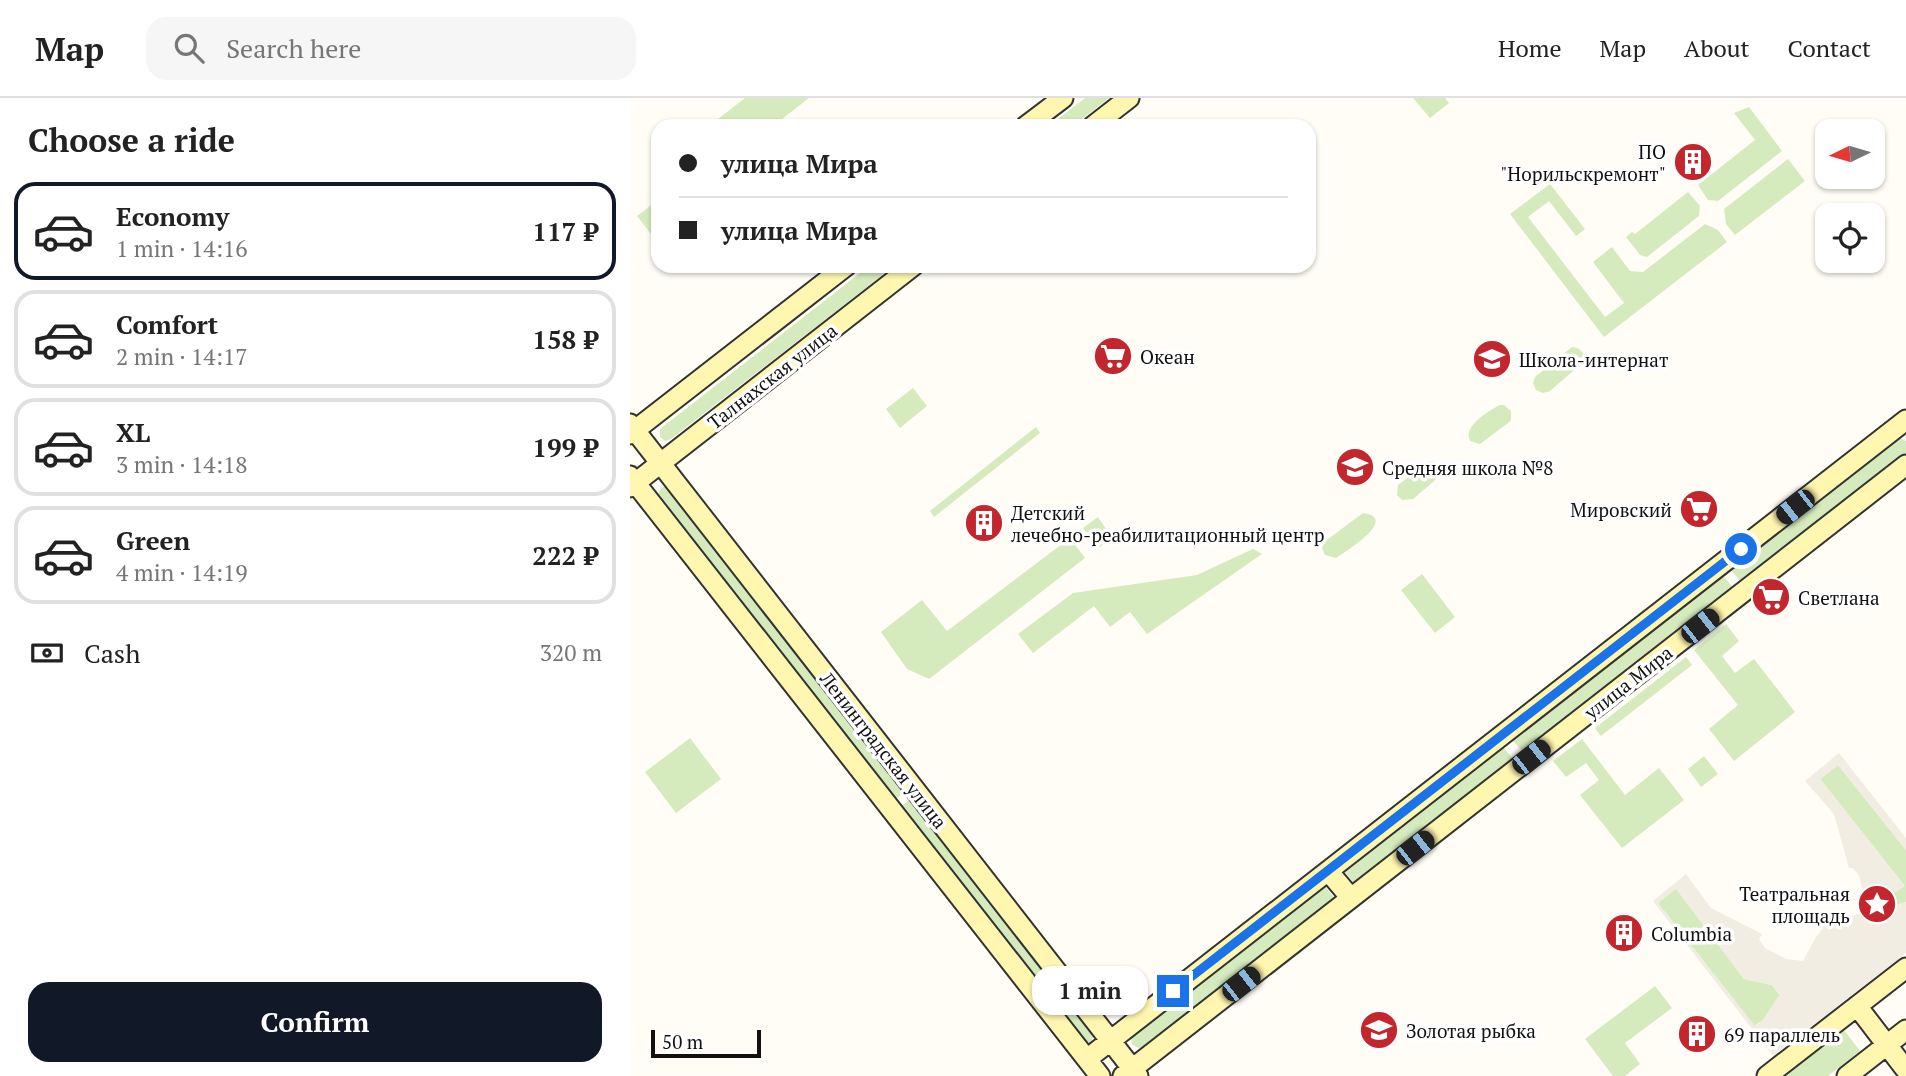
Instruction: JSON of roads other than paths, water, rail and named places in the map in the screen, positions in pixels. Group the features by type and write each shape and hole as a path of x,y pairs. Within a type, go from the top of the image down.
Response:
{"street":[{"path":"1035,119 1063,98"},
{"path":"1102,119 1129,98"},
{"path":"632,429 837,273"},
{"name":"Талнахская улица","path":"632,482 905,273"},
{"name":"улица Мира","path":"1087,1059 1905,422"},
{"name":"Ленинградская улица","path":"632,429 1110,1040 1131,1074"},
{"name":"улица Мира","path":"1131,1074 1351,898 1906,465"},
{"name":"Ленинградская улица","path":"632,482 1100,1076"},
{"path":"1328,871 1351,898"},
{"path":"1767,1076 1857,1006 1902,978"},
{"path":"1857,1006 1906,1070"},
{"path":"1847,1076 1906,1030"}],"place":[{"name":"ПО \"Норильскремонт\"","path":"1693,162"},
{"name":"Океан","path":"1113,356"},
{"name":"Школа-интернат","path":"1492,359"},
{"name":"Средняя школа №8","path":"1355,467"},
{"name":"Мировский","path":"1699,509"},
{"name":"Детский лечебно-реабилитационный центр","path":"984,523"},
{"name":"Светлана","path":"1771,597"},
{"name":"Театральная площадь","path":"1877,904"},
{"name":"Columbia","path":"1624,933"},
{"name":"Золотая рыбка","path":"1379,1030"},
{"name":"69 параллель","path":"1697,1034"}]}
